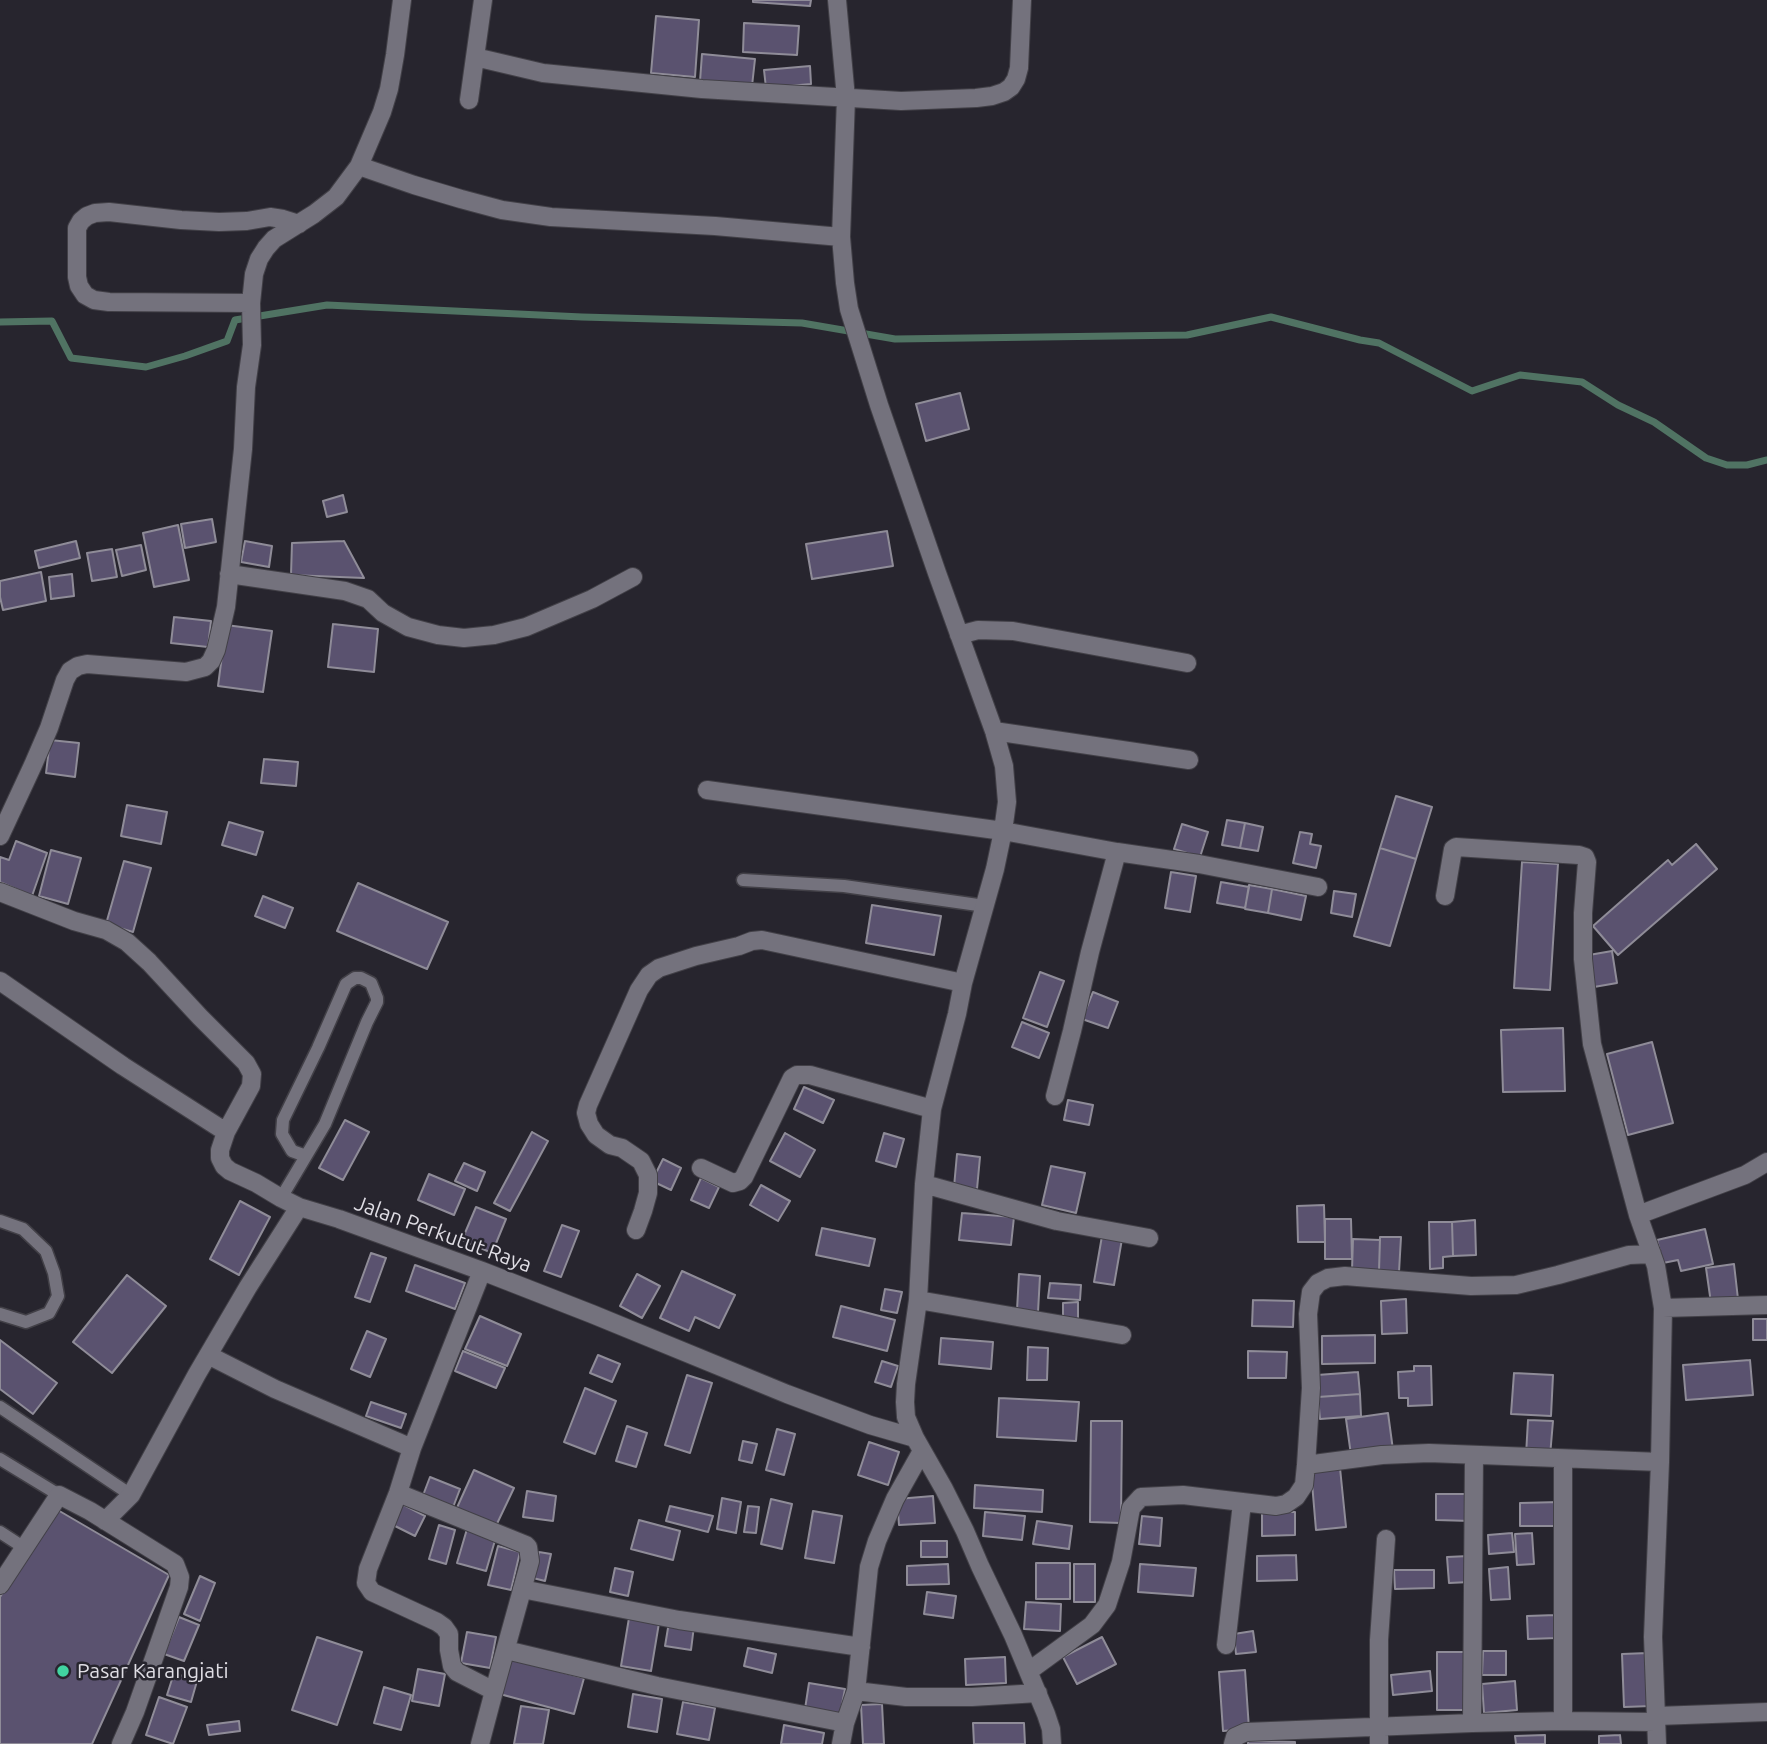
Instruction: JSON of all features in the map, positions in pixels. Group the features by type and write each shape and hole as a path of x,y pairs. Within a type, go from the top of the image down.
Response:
{"street":[{"path":"0,835 49,728 70,671 87,664 186,672 205,667 211,661 226,607 252,345 254,274 259,259 274,239 336,197 359,166 382,112 388,89 401,0"},
{"path":"469,100 483,0"},
{"path":"837,0 846,98 841,237 849,309 994,731 1004,766 1007,802 985,906 932,1109 924,1184 918,1300 905,1402 906,1417 960,1520 1029,1671 1051,1729 1052,1744"},
{"path":"475,57 543,73 702,89 901,101 992,96 1004,92 1016,79 1019,68 1022,0"},
{"path":"359,166 502,210 603,222 715,226 841,237"},
{"path":"251,306 94,300 85,295 79,286 77,228 87,216 110,212 219,222 270,217 299,224"},
{"path":"229,574 345,591 368,599 383,613 408,627 464,638 494,635 526,627 592,599 632,577"},
{"path":"959,635 978,630 1013,631 1187,663"},
{"path":"994,731 1189,760"},
{"path":"707,790 1003,831 1318,887"},
{"path":"1445,896 1453,849 1456,847 1579,855 1585,857 1587,862 1583,959 1592,1044 1638,1215 1656,1266 1663,1308 1653,1637 1657,1744"},
{"path":"1055,1096 1117,852"},
{"path":"0,892 74,921 106,930 127,942 246,1063 252,1074 251,1086 226,1132 123,1066 0,981"},
{"path":"636,1230 648,1193 648,1175 641,1161 596,1135 586,1113 639,990 649,975 659,968 696,956 762,940 963,983"},
{"path":"701,1168 733,1183 740,1181 792,1078 797,1075 810,1075 932,1109"},
{"name":"Jalan Perkutut Raya","path":"226,1132 219,1158 224,1166 299,1207 339,1219 592,1314 919,1445"},
{"path":"1638,1215 1745,1175 1767,1162"},
{"path":"924,1184 1057,1221 1149,1238"},
{"path":"106,1521 131,1495 208,1355 299,1207"},
{"path":"1029,1671 1092,1625 1107,1605 1121,1562 1130,1508 1141,1497 1183,1496 1276,1506 1286,1504 1296,1497 1304,1485 1306,1465 1311,1388 1308,1314 1311,1292 1318,1283 1328,1278 1345,1276 1471,1286 1516,1284 1629,1255 1652,1254"},
{"path":"482,1272 412,1448 398,1493 368,1569 366,1583 372,1592 379,1596 444,1627 449,1634 452,1666 457,1672 494,1691"},
{"path":"918,1300 1122,1335"},
{"path":"1663,1308 1767,1305"},
{"path":"208,1355 275,1389 412,1448"},
{"path":"841,1744 856,1691 869,1567 877,1541 919,1445"},
{"path":"1306,1465 1382,1455 1429,1453 1660,1462"},
{"path":"1472,1723 1474,1455"},
{"path":"1563,1459 1563,1721"},
{"path":"398,1493 526,1545 529,1550 530,1561 480,1744"},
{"path":"0,1585 59,1495 169,1560 178,1570 179,1587 121,1744"},
{"path":"1226,1645 1242,1503"},
{"path":"1379,1736 1379,1640 1386,1539"},
{"path":"522,1589 679,1620 861,1647"},
{"path":"506,1650 657,1686 845,1723"},
{"path":"856,1691 906,1697 1038,1693"},
{"path":"1233,1744 1235,1737 1246,1732 1379,1736 1472,1723 1657,1719 1767,1712"}],"lane":[{"path":"743,880 844,886 985,906"},
{"path":"281,1198 306,1156 325,1124 377,1002 371,983 361,978 355,978 346,984 283,1120 282,1134 292,1151 306,1156"},
{"path":"0,1221 23,1228 46,1251 58,1296 49,1313 26,1322 0,1314"},
{"path":"0,1407 131,1495"},
{"path":"0,1459 59,1495"},
{"path":"0,1532 23,1547"}],"building":[{"path":"753,0 811,0 810,6"},
{"path":"656,16 699,20 695,77 651,73"},
{"path":"744,23 799,26 797,55 743,52"},
{"path":"702,54 755,59 752,86 700,81"},
{"path":"810,66 811,84 766,88 764,70"},
{"path":"960,393 969,429 926,441 916,404"},
{"path":"343,495 347,512 327,517 323,501"},
{"path":"212,519 216,542 185,548 181,524"},
{"path":"178,525 189,580 154,587 143,533"},
{"path":"887,531 893,566 812,579 806,544"},
{"path":"76,541 80,558 39,568 35,551"},
{"path":"245,541 272,546 269,567 241,562"},
{"path":"344,541 364,578 291,575 292,543"},
{"path":"141,545 146,570 122,576 116,550"},
{"path":"112,549 117,577 92,581 87,553"},
{"path":"41,572 46,601 3,610 0,581"},
{"path":"72,574 74,596 51,599 49,577"},
{"path":"174,617 211,621 208,647 171,643"},
{"path":"333,624 378,629 374,672 328,667"},
{"path":"226,625 272,631 263,692 218,686"},
{"path":"50,740 79,743 75,777 46,773"},
{"path":"264,759 298,762 296,786 261,783"},
{"path":"1396,796 1432,807 1416,859 1380,848"},
{"path":"127,805 167,812 161,844 121,836"},
{"path":"1227,820 1245,823 1240,848 1222,845"},
{"path":"229,822 263,832 256,855 222,845"},
{"path":"1245,823 1263,827 1258,851 1240,848"},
{"path":"1182,824 1208,832 1200,857 1174,849"},
{"path":"1300,832 1312,834 1310,844 1321,846 1316,868 1293,863"},
{"path":"16,841 47,853 32,896 0,882 0,857 9,860"},
{"path":"1696,844 1717,869 1618,955 1593,926 1668,860 1672,865"},
{"path":"1380,848 1416,859 1390,946 1354,936"},
{"path":"51,850 81,858 68,904 39,896"},
{"path":"124,861 151,868 133,932 106,924"},
{"path":"1522,862 1558,864 1550,990 1514,988"},
{"path":"1171,872 1196,876 1190,912 1165,908"},
{"path":"1221,882 1249,887 1245,908 1217,903"},
{"path":"358,883 448,922 427,969 337,931"},
{"path":"1249,885 1272,889 1268,913 1245,909"},
{"path":"1272,889 1306,896 1301,920 1268,913"},
{"path":"1334,891 1356,894 1352,917 1331,913"},
{"path":"263,896 293,908 285,928 255,916"},
{"path":"872,905 941,916 934,955 866,943"},
{"path":"1612,951 1617,983 1594,987 1589,955"},
{"path":"1040,972 1064,981 1047,1027 1023,1018"},
{"path":"1093,992 1118,1002 1108,1028 1082,1019"},
{"path":"1022,1022 1049,1033 1039,1058 1012,1047"},
{"path":"1563,1028 1565,1091 1503,1092 1501,1030"},
{"path":"1652,1042 1673,1123 1628,1135 1607,1054"},
{"path":"804,1087 834,1100 823,1123 794,1109"},
{"path":"1068,1100 1093,1105 1089,1125 1064,1120"},
{"path":"345,1120 369,1132 343,1180 319,1168"},
{"path":"532,1132 548,1141 510,1211 494,1203"},
{"path":"785,1133 815,1150 800,1177 770,1161"},
{"path":"884,1133 904,1139 896,1167 876,1161"},
{"path":"957,1154 980,1157 977,1189 954,1187"},
{"path":"663,1159 681,1168 671,1190 652,1181"},
{"path":"464,1163 485,1172 477,1191 455,1181"},
{"path":"1051,1166 1085,1173 1076,1213 1042,1205"},
{"path":"429,1174 465,1189 454,1215 418,1200"},
{"path":"701,1178 719,1187 709,1208 691,1200"},
{"path":"761,1185 790,1201 778,1221 750,1205"},
{"path":"240,1201 270,1217 239,1275 210,1259"},
{"path":"1324,1205 1325,1242 1298,1242 1297,1206"},
{"path":"476,1207 506,1219 492,1253 462,1240"},
{"path":"962,1213 1014,1217 1011,1245 959,1240"},
{"path":"1325,1219 1351,1219 1352,1259 1325,1259"},
{"path":"1475,1220 1476,1255 1453,1256 1452,1222"},
{"path":"1429,1222 1452,1222 1453,1256 1443,1257 1443,1268 1430,1269"},
{"path":"562,1225 579,1231 561,1277 544,1271"},
{"path":"822,1228 875,1239 869,1266 816,1255"},
{"path":"1705,1229 1713,1264 1681,1271 1678,1260 1663,1263 1657,1240"},
{"path":"1102,1236 1122,1239 1114,1285 1094,1282"},
{"path":"1380,1237 1401,1237 1399,1272 1379,1271"},
{"path":"1353,1239 1380,1240 1379,1271 1352,1270"},
{"path":"371,1253 386,1258 370,1302 355,1297"},
{"path":"1734,1264 1738,1299 1711,1303 1706,1268"},
{"path":"415,1265 465,1283 455,1309 406,1291"},
{"path":"682,1271 735,1295 719,1328 695,1317 689,1331 660,1318"},
{"path":"637,1274 660,1286 642,1318 620,1306"},
{"path":"1019,1274 1040,1276 1038,1312 1017,1310"},
{"path":"127,1275 166,1306 112,1373 73,1342"},
{"path":"1050,1283 1081,1285 1080,1300 1048,1298"},
{"path":"885,1289 902,1292 897,1313 881,1310"},
{"path":"1406,1299 1407,1333 1382,1334 1381,1301"},
{"path":"1253,1300 1294,1301 1293,1327 1252,1326"},
{"path":"1078,1302 1078,1320 1063,1321 1063,1303"},
{"path":"841,1306 895,1320 887,1351 833,1337"},
{"path":"480,1316 521,1334 507,1366 465,1349"},
{"path":"1753,1319 1767,1319 1767,1340 1753,1340"},
{"path":"367,1331 386,1339 370,1377 351,1369"},
{"path":"1375,1335 1375,1363 1322,1364 1322,1336"},
{"path":"941,1338 993,1342 991,1369 939,1364"},
{"path":"0,1340 57,1383 33,1414 0,1389"},
{"path":"1028,1347 1048,1348 1047,1380 1027,1380"},
{"path":"463,1351 505,1368 496,1388 455,1371"},
{"path":"1248,1351 1287,1352 1286,1378 1248,1378"},
{"path":"598,1355 620,1364 612,1382 590,1373"},
{"path":"1750,1360 1753,1395 1686,1400 1683,1365"},
{"path":"882,1361 898,1366 891,1387 875,1382"},
{"path":"1414,1366 1431,1366 1432,1405 1408,1406 1408,1398 1399,1398 1398,1372 1414,1371"},
{"path":"1358,1372 1360,1394 1318,1397 1317,1375"},
{"path":"1514,1373 1553,1375 1551,1416 1511,1414"},
{"path":"687,1375 712,1383 690,1453 665,1445"},
{"path":"585,1388 616,1401 595,1454 564,1442"},
{"path":"1360,1394 1361,1416 1320,1419 1318,1397"},
{"path":"999,1398 1079,1402 1076,1441 997,1437"},
{"path":"371,1402 406,1414 401,1428 366,1416"},
{"path":"1388,1413 1393,1450 1351,1455 1346,1419"},
{"path":"1528,1420 1553,1421 1550,1456 1526,1455"},
{"path":"1091,1421 1122,1421 1121,1523 1090,1522"},
{"path":"627,1426 647,1433 636,1467 616,1461"},
{"path":"777,1429 795,1434 784,1475 766,1470"},
{"path":"743,1441 757,1444 752,1463 739,1460"},
{"path":"869,1442 899,1452 888,1485 858,1475"},
{"path":"1340,1468 1346,1527 1316,1530 1311,1471"},
{"path":"474,1470 514,1488 494,1530 455,1512"},
{"path":"430,1477 460,1489 452,1510 422,1498"},
{"path":"975,1485 1043,1490 1042,1512 974,1508"},
{"path":"527,1491 556,1496 553,1521 523,1517"},
{"path":"1436,1494 1471,1494 1471,1521 1436,1520"},
{"path":"933,1496 935,1523 899,1525 897,1499"},
{"path":"722,1498 741,1502 736,1533 717,1529"},
{"path":"771,1499 792,1504 782,1549 761,1544"},
{"path":"1560,1502 1560,1526 1520,1526 1520,1503"},
{"path":"402,1504 425,1516 415,1536 391,1524"},
{"path":"670,1506 713,1516 708,1532 666,1521"},
{"path":"748,1506 759,1507 756,1533 744,1532"},
{"name":"Pasar Karangjati","path":"56,1509 169,1575 92,1744 0,1744 0,1597"},
{"path":"813,1511 842,1516 834,1563 805,1558"},
{"path":"985,1512 1025,1516 1022,1540 983,1536"},
{"path":"1262,1512 1295,1512 1295,1535 1262,1536"},
{"path":"1142,1516 1162,1518 1160,1546 1139,1544"},
{"path":"639,1520 680,1531 673,1560 631,1549"},
{"path":"1037,1521 1072,1526 1069,1549 1033,1544"},
{"path":"439,1525 455,1530 446,1564 429,1559"},
{"path":"467,1529 496,1537 486,1571 457,1563"},
{"path":"1512,1533 1514,1552 1489,1554 1488,1535"},
{"path":"1532,1533 1534,1564 1517,1565 1515,1534"},
{"path":"921,1541 947,1541 947,1557 921,1557"},
{"path":"498,1546 520,1552 511,1590 488,1585"},
{"path":"539,1552 551,1554 545,1581 533,1578"},
{"path":"1296,1555 1297,1580 1257,1581 1257,1556"},
{"path":"1469,1556 1470,1582 1449,1583 1447,1557"},
{"path":"1036,1563 1070,1563 1070,1599 1036,1599"},
{"path":"948,1564 949,1584 907,1585 907,1566"},
{"path":"1074,1564 1095,1564 1095,1602 1074,1602"},
{"path":"1140,1564 1196,1568 1193,1596 1138,1592"},
{"path":"1508,1567 1510,1599 1491,1600 1489,1569"},
{"path":"615,1568 633,1572 628,1596 610,1592"},
{"path":"1394,1570 1434,1570 1434,1588 1395,1589"},
{"path":"200,1576 215,1583 200,1621 184,1614"},
{"path":"927,1592 956,1596 953,1618 924,1614"},
{"path":"1026,1602 1061,1604 1060,1631 1024,1629"},
{"path":"1556,1615 1557,1638 1528,1639 1527,1616"},
{"path":"179,1617 199,1625 184,1661 164,1654"},
{"path":"629,1618 659,1623 651,1671 621,1666"},
{"path":"669,1622 694,1626 691,1650 665,1646"},
{"path":"1253,1631 1256,1652 1236,1654 1234,1634"},
{"path":"467,1632 496,1637 490,1668 461,1663"},
{"path":"317,1637 362,1652 337,1725 292,1710"},
{"path":"1102,1637 1116,1664 1077,1684 1063,1657"},
{"path":"748,1648 776,1654 772,1673 744,1666"},
{"path":"1483,1651 1506,1651 1506,1675 1482,1675"},
{"path":"1437,1652 1465,1652 1465,1710 1437,1710"},
{"path":"1648,1653 1651,1706 1624,1707 1622,1654"},
{"path":"505,1657 584,1678 574,1714 496,1693"},
{"path":"1005,1657 1006,1683 966,1685 965,1659"},
{"path":"418,1669 445,1674 439,1706 412,1701"},
{"path":"1245,1670 1249,1729 1223,1731 1219,1672"},
{"path":"1430,1671 1432,1691 1393,1695 1391,1675"},
{"path":"174,1673 197,1681 191,1702 167,1695"},
{"path":"1515,1681 1517,1710 1484,1713 1482,1684"},
{"path":"809,1683 845,1689 840,1715 805,1709"},
{"path":"384,1687 411,1695 401,1730 374,1723"},
{"path":"633,1694 662,1699 657,1732 628,1727"},
{"path":"159,1697 187,1707 173,1744 146,1735"},
{"path":"683,1702 715,1708 709,1740 677,1734"},
{"path":"882,1704 884,1744 863,1744 861,1705"},
{"path":"521,1706 549,1710 543,1744 514,1744"},
{"path":"239,1721 240,1731 209,1735 207,1725"},
{"path":"973,1723 1024,1723 1025,1744 974,1744"},
{"path":"784,1725 824,1733 822,1744 781,1744"},
{"path":"1545,1735 1545,1744 1516,1744 1515,1736"},
{"path":"1620,1735 1621,1744 1599,1744 1599,1736"},
{"path":"1248,1741 1295,1742 1295,1744 1248,1744"}],"waterway":[{"path":"0,322 52,321 71,358 146,367 227,341 235,320 327,305 582,317 802,323 895,339 1187,335 1271,317 1379,343 1472,391 1520,375 1582,382 1618,405 1654,422 1706,458 1727,465 1747,465 1767,460"}],"place":[{"name":"Pasar Karangjati","path":"63,1671"}]}
